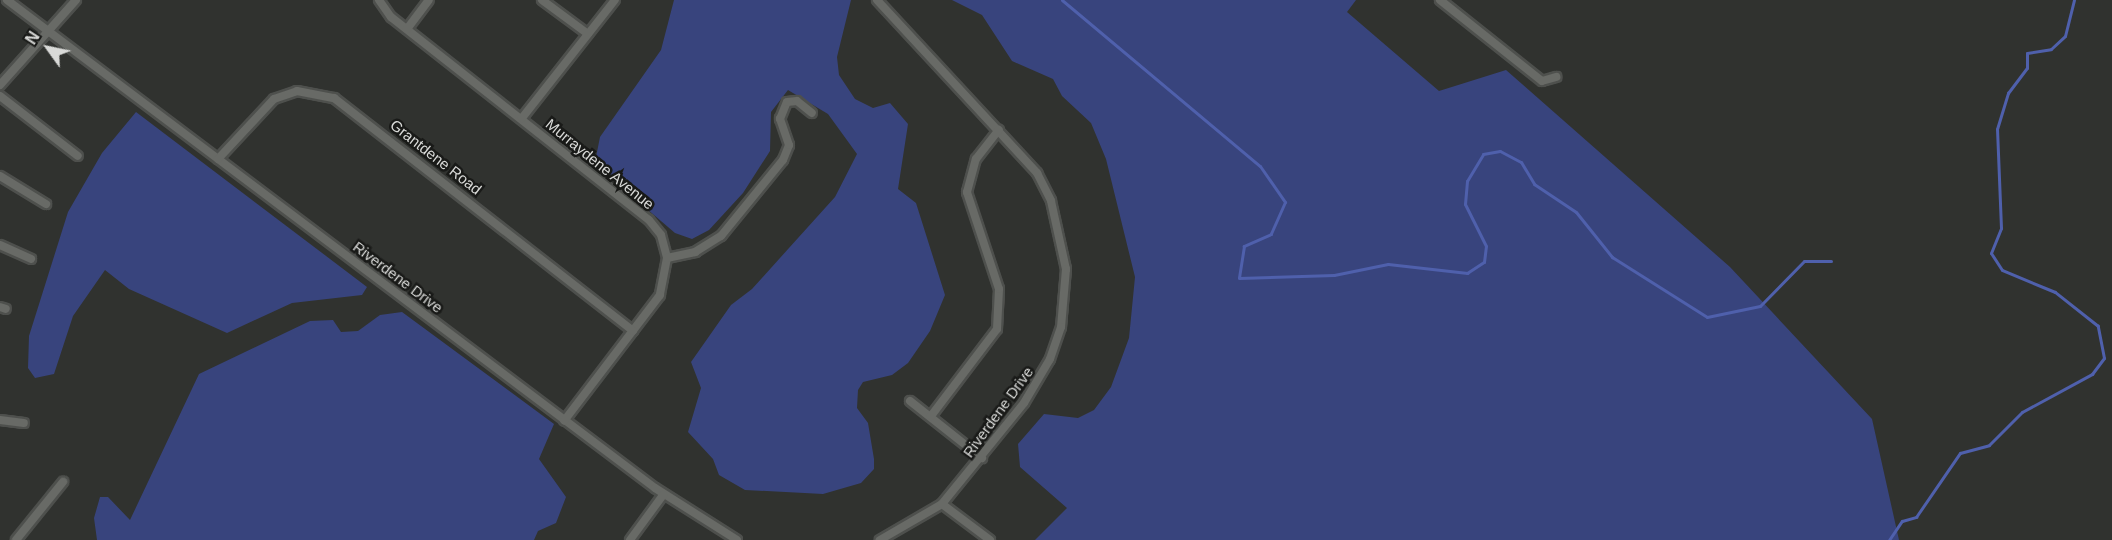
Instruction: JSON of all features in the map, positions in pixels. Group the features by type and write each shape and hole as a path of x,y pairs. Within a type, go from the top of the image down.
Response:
{"street":[{"name":"Riverdene Drive","path":"7,0 663,495 737,540"},
{"path":"0,86 46,28 76,0"},
{"name":"Murraydene Avenue","path":"379,0 407,28 649,220 667,258"},
{"path":"407,28 429,0"},
{"path":"542,0 588,34"},
{"path":"522,118 615,0"},
{"name":"Riverdene Drive","path":"877,0 1037,173 1051,201 1062,240 1065,301 1050,359 982,458 942,504 880,540"},
{"path":"1440,0 1542,81 1556,77"},
{"name":"Grantdene Road","path":"218,159 274,99 297,91 334,98 633,331"},
{"path":"0,96 78,156"},
{"path":"564,421 660,295 667,258 695,252 721,236 783,160 789,145 780,119 787,102 797,101 812,113"},
{"path":"931,416 998,329 999,289 967,192 976,159 999,130"},
{"path":"0,176 46,204"},
{"path":"0,245 32,259"},
{"path":"910,401 982,458"},
{"path":"0,420 24,423"},
{"path":"16,540 63,482"},
{"path":"630,540 663,495"},
{"path":"942,504 990,540"}],"shaded area":[{"path":"674,0 851,0 837,57 839,75 855,99 873,108 890,103 908,124 898,189 916,203 945,295 930,331 908,363 892,375 863,382 858,390 857,408 868,423 874,459 874,469 861,483 823,494 745,490 719,475 713,459 688,432 701,388 691,362 731,305 752,289 835,197 857,154 828,114 788,90 771,112 770,151 743,193 709,230 692,239 675,233 606,174 596,157 600,137 661,50"},
{"path":"952,0 1356,0 1347,12 1439,91 1506,70 1730,267 1872,419 1899,540 1035,540 1067,508 1020,467 1018,444 1044,414 1078,418 1094,410 1111,387 1129,338 1135,277 1106,159 1091,123 1062,96 1053,79 1012,61 982,15"},
{"path":"136,112 367,287 362,295 292,303 227,333 129,289 105,270 73,316 54,374 35,378 28,368 29,336 68,212 102,153"},
{"path":"402,312 554,424 539,459 566,497 556,523 538,531 534,540 97,540 94,518 100,497 108,497 130,520 199,374 310,321 333,320 341,332 358,331 380,315"}],"waterway":[{"path":"1062,0 1260,166 1285,202 1271,234 1244,246 1239,278 1334,275 1388,264 1467,273 1484,262 1486,246 1465,204 1467,181 1483,154 1500,151 1521,162 1534,184 1576,212 1612,257 1707,317 1760,306 1804,261 1831,261"},
{"path":"1889,540 1902,521 1916,517 1960,453 1989,445 2022,412 2092,374 2104,358 2098,326 2055,292 2002,270 1991,253 2001,228 1997,129 2008,93 2027,68 2027,53 2051,49 2065,36 2074,0"}]}
